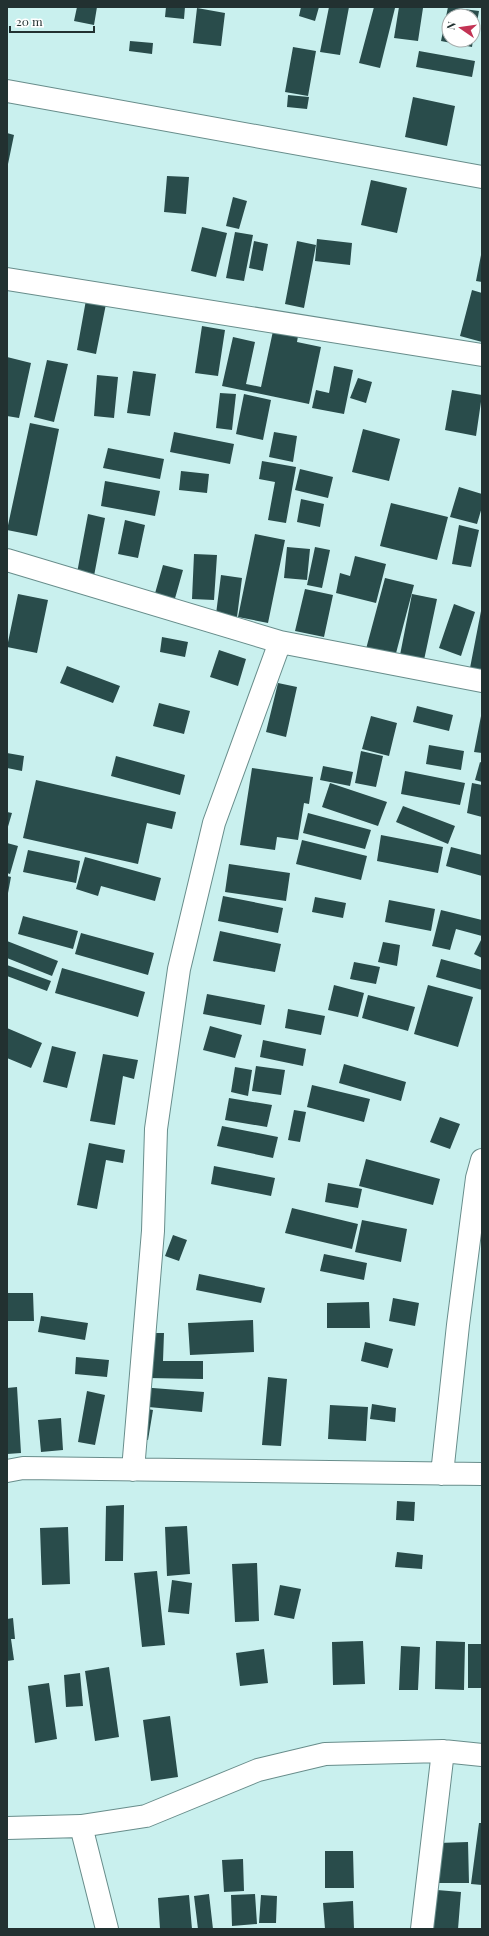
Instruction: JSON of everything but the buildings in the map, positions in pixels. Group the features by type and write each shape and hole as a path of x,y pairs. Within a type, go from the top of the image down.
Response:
{"street":[{"path":"7,91 482,177"},
{"path":"7,279 482,355"},
{"path":"7,560 280,642 482,681"},
{"path":"133,1470 154,1231 156,1129 179,969 214,823 280,642"},
{"path":"442,1474 458,1325 478,1178 482,1160"},
{"path":"7,1471 23,1468 482,1474"},
{"path":"7,1828 81,1826 146,1816 258,1770 324,1754 444,1751 482,1756"},
{"path":"422,1929 444,1751"},
{"path":"81,1826 107,1929"}]}
